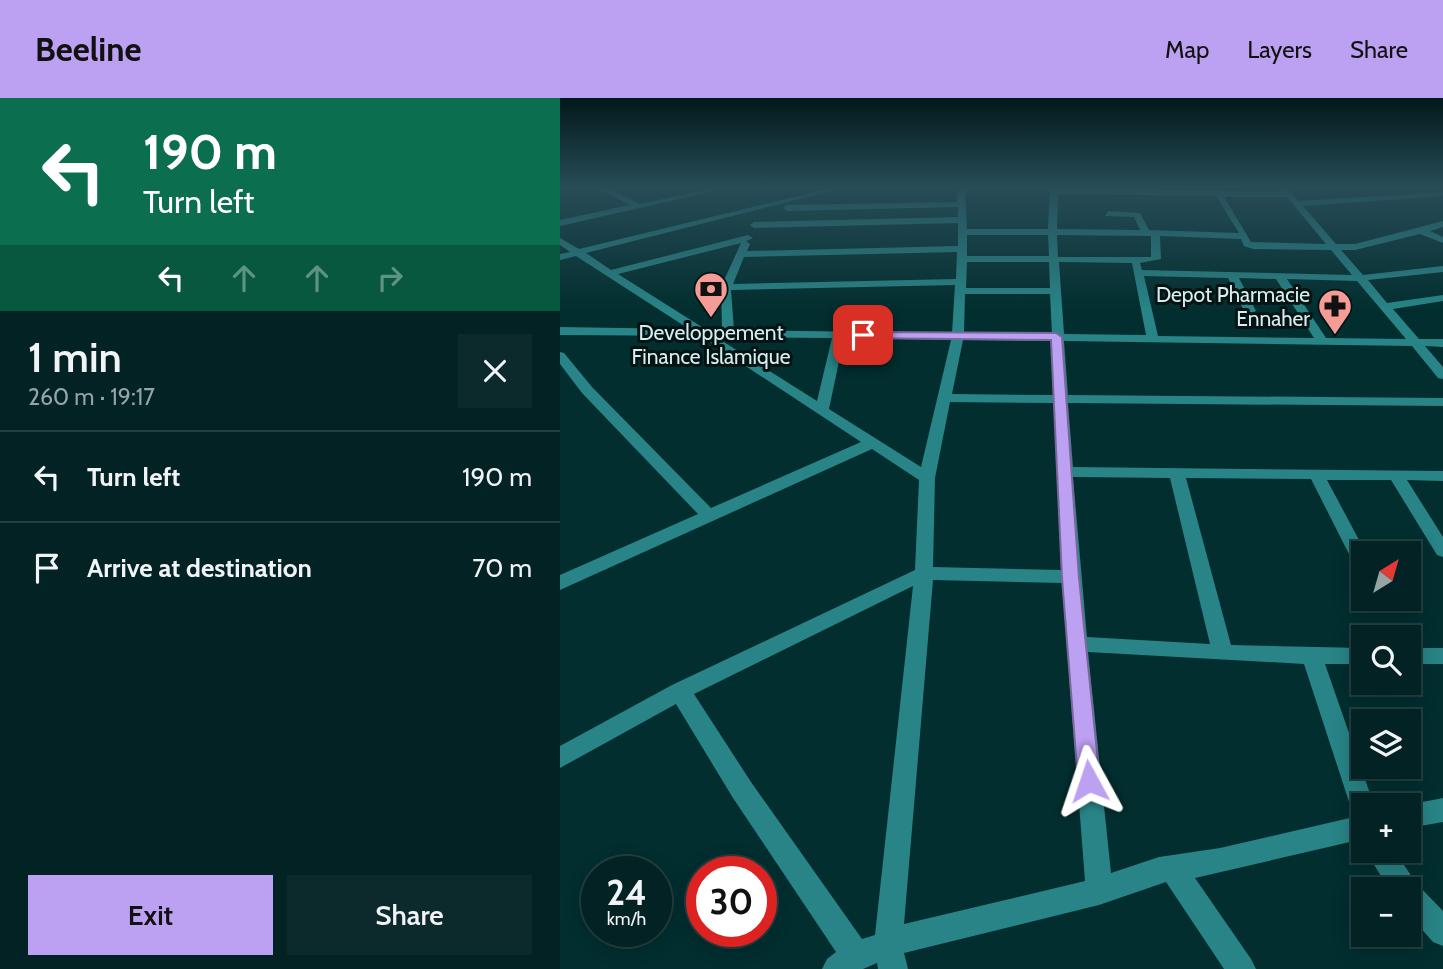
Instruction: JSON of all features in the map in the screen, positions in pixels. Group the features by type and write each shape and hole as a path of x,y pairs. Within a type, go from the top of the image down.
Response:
{"street":[{"path":"560,257 675,229"},
{"path":"728,333 726,288 752,229"},
{"path":"890,957 924,573 927,478 958,335 963,229"},
{"path":"1136,267 1156,259 1148,229"},
{"path":"1240,229 1247,244 1253,246 1334,248 1380,243 1430,229"},
{"path":"1318,229 1443,375"},
{"path":"963,232 1052,231 1245,236"},
{"path":"1052,231 1070,578 1099,891"},
{"path":"1421,232 1443,240"},
{"path":"610,273 748,238"},
{"path":"560,241 927,478"},
{"path":"741,254 961,254 1232,275 1359,278 1441,270"},
{"path":"1136,267 1153,338"},
{"path":"1232,275 1250,311"},
{"path":"1279,276 1322,341"},
{"path":"726,288 960,286 1055,291"},
{"path":"1384,307 1443,298"},
{"path":"560,331 1443,343"},
{"path":"822,410 839,334"},
{"path":"562,362 710,517"},
{"path":"945,398 1443,402"},
{"path":"560,583 872,443"},
{"path":"1066,472 1443,476"},
{"path":"1177,472 1222,651"},
{"path":"1316,474 1351,541"},
{"path":"1396,475 1443,551"},
{"path":"560,758 680,691 924,573 1070,578"},
{"path":"1077,644 1351,656"},
{"path":"1312,656 1358,793"},
{"path":"1421,656 1443,656"},
{"path":"680,691 846,963 890,957 920,933 978,922 1099,891 1159,870 1220,861 1351,830"},
{"path":"1421,814 1443,810"},
{"path":"1172,869 1241,969"},
{"path":"1421,907 1443,932"}],"place":[{"name":"Developpement Finance Islamique","path":"711,319"},
{"name":"Depot Pharmacie Ennaher","path":"1335,336"}],"route":[{"path":"863,335 1056,337 1066,472 1070,578 1089,781"}]}
